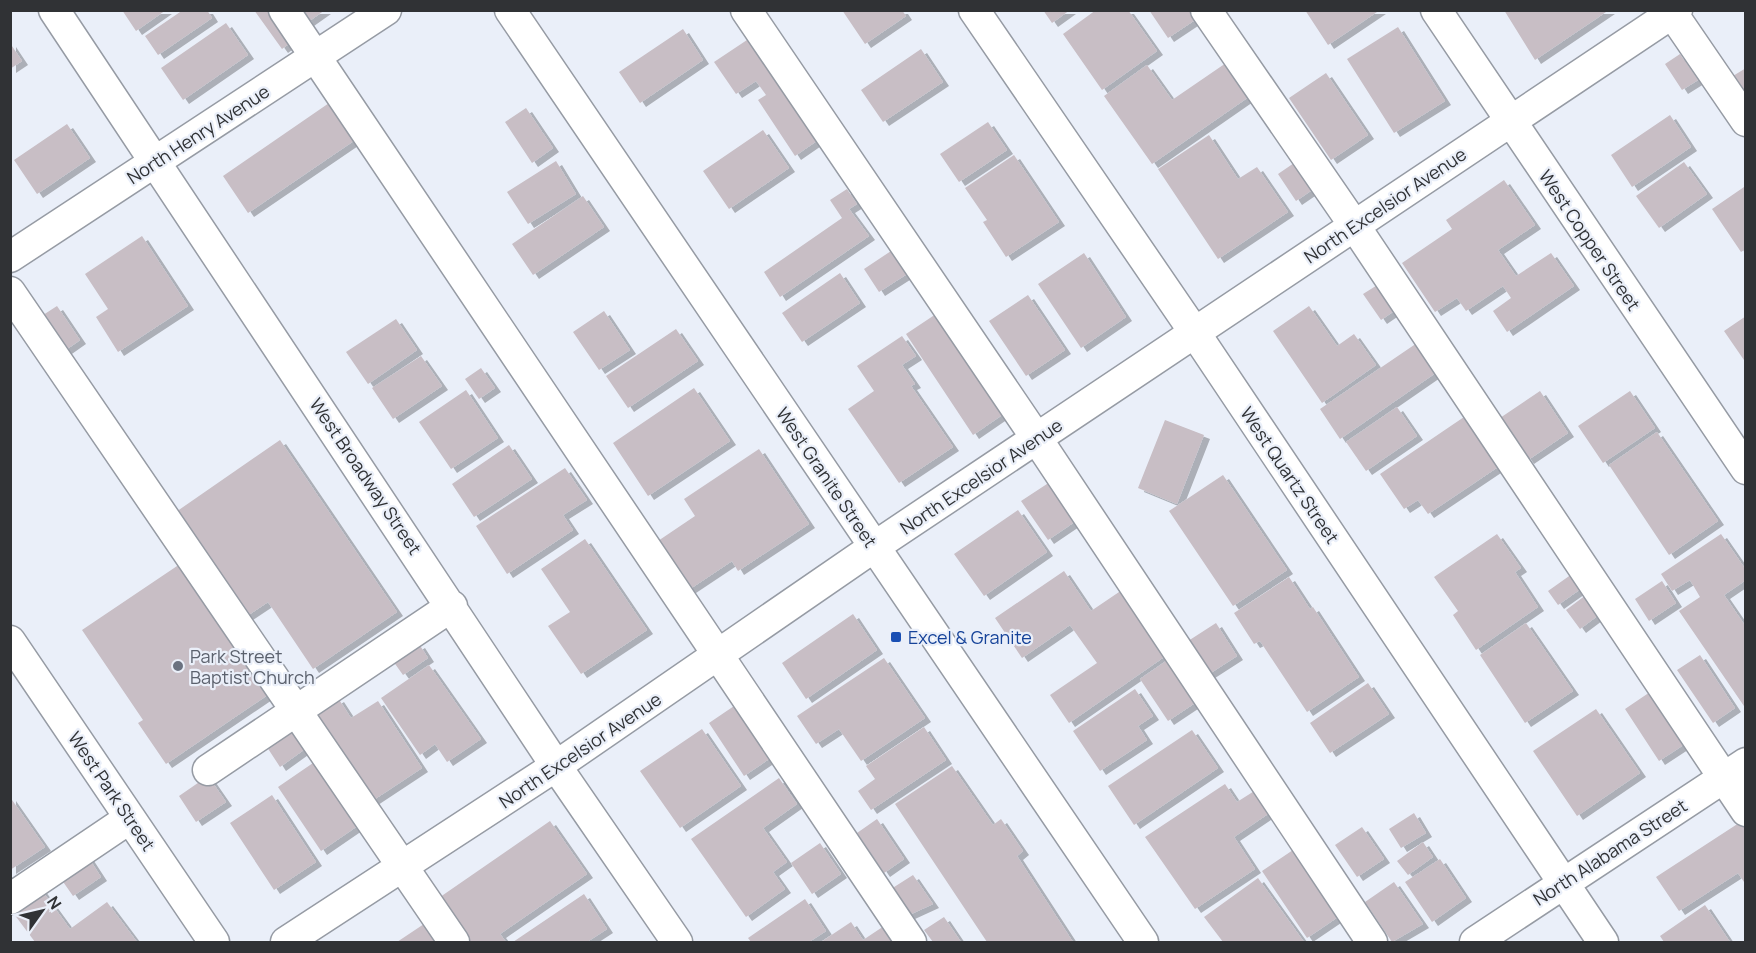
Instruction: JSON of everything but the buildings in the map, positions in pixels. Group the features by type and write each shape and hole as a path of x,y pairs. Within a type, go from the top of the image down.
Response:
{"street":[{"name":"West Broadway Street","path":"54,10 452,606 556,766 677,942"},
{"path":"284,10 911,942"},
{"name":"North Henry Avenue","path":"10,257 386,10"},
{"name":"West Granite Street","path":"510,10 1143,942"},
{"path":"746,10 1037,438 1372,942"},
{"name":"West Quartz Street","path":"974,10 1195,333 1603,942"},
{"path":"1206,10 1734,770 1746,811"},
{"name":"West Copper Street","path":"1436,10 1746,468"},
{"path":"1673,12 1746,121"},
{"name":"North Excelsior Avenue","path":"286,942 556,766 874,547 1673,12"},
{"path":"10,292 454,942"},
{"path":"208,770 452,606"},
{"name":"West Park Street","path":"10,641 214,942"},
{"name":"North Alabama Street","path":"1475,942 1734,770"},
{"path":"10,899 130,818"}],"place":[{"name":"Excel & Granite","path":"896,637"},
{"name":"Park Street Baptist Church","path":"178,666"}]}
